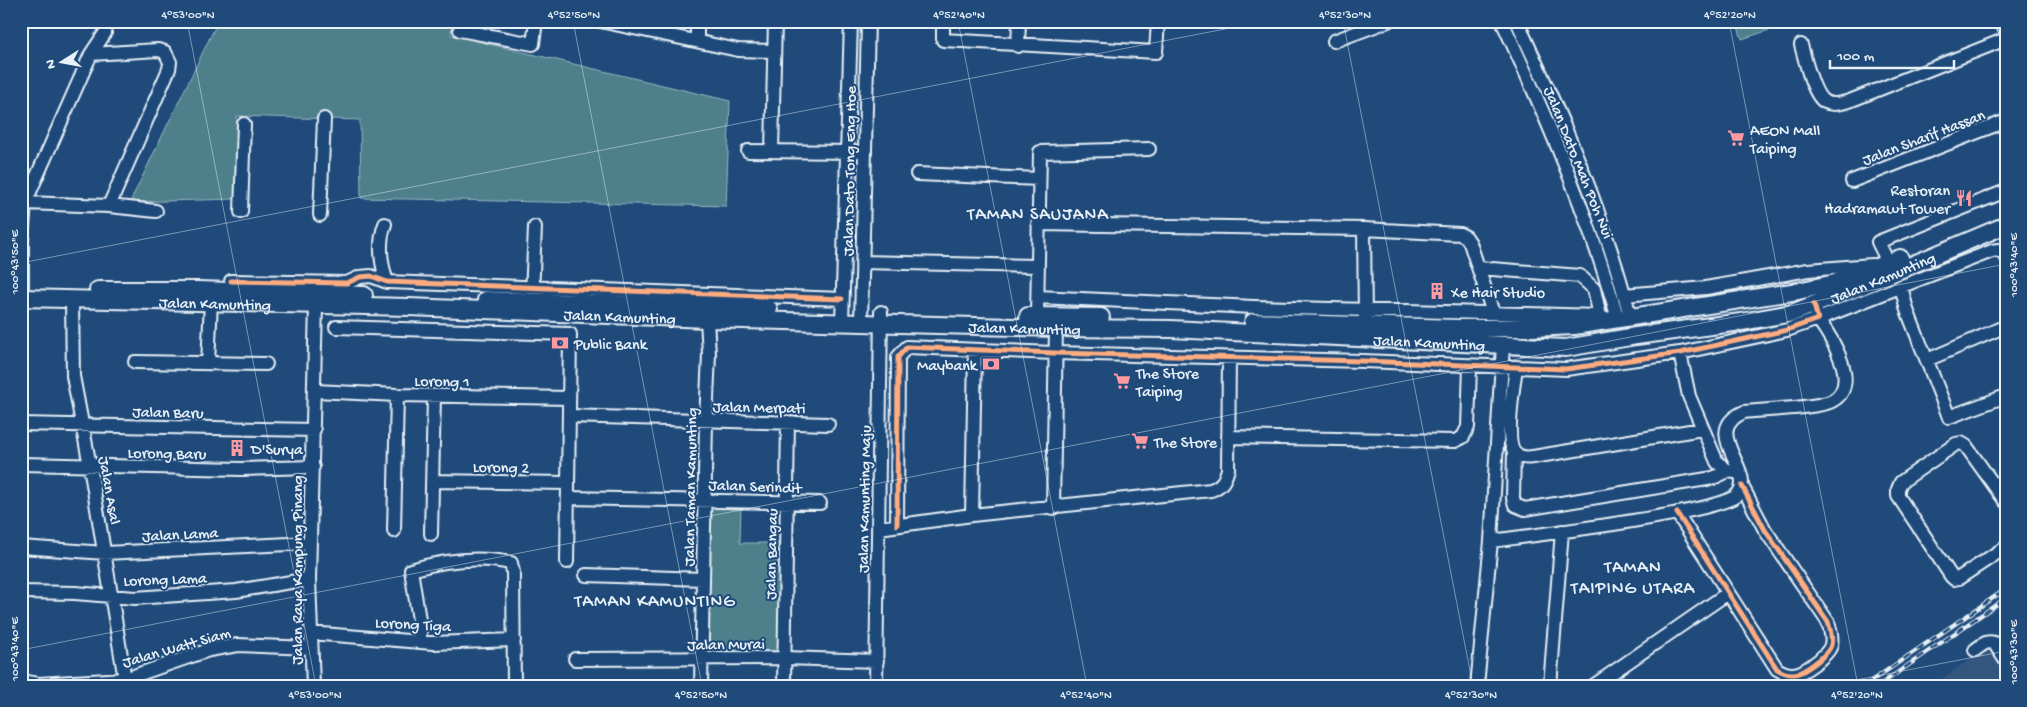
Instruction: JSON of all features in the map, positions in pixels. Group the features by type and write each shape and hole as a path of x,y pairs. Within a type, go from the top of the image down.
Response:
{"main road":[{"name":"Jalan Kamunting","path":"22,287 354,288 532,294 842,311 861,317 1365,318 1533,328 1574,326 1624,319 1798,291 1835,283 2006,213"},
{"name":"Jalan Kamunting","path":"881,317 1056,328 1171,329 1483,343 1545,348 1580,347 1636,336 1816,312 1837,294 2006,225"},
{"path":"1483,343 1498,338 1580,336 1607,331 1624,319 1632,326 1686,320 1837,294"},
{"name":"Jalan Kamunting","path":"21,298 316,305 707,319 772,326 842,311"}],"street":[{"path":"461,21 460,30 533,44 536,21"},
{"path":"600,21 738,50 774,51"},
{"path":"697,21 697,41"},
{"path":"772,151 775,21"},
{"path":"842,311 851,21"},
{"name":"Jalan Dato Tong Eng Hoe","path":"861,317 868,21"},
{"path":"944,21 943,40 1018,46 1156,52 1158,21"},
{"path":"1018,46 1019,21"},
{"path":"1334,41 1388,21"},
{"name":"Jalan Dato Mah Poh Nui","path":"1502,21 1539,100 1581,204 1624,319"},
{"name":"Jalan Dato Mah Poh Nui","path":"1516,21 1553,102 1593,199 1624,295 1624,319"},
{"path":"2001,21 2006,32"},
{"path":"22,287 22,241 25,203 91,54 105,33"},
{"path":"1800,45 1818,95 1825,102 1833,104 1852,100 2006,39"},
{"path":"91,54 158,50 165,52 170,62 169,69 109,206"},
{"path":"320,215 324,120"},
{"name":"Jalan Sharif Hassan","path":"1852,181 2006,121"},
{"path":"241,212 244,124"},
{"path":"1037,316 1040,152 1149,149"},
{"path":"748,151 865,152"},
{"path":"917,174 1039,179"},
{"path":"1624,295 1706,288 1808,270 1885,264 1878,242 2006,191"},
{"path":"25,203 109,206 156,211"},
{"path":"385,224 382,233 381,255 387,282"},
{"path":"1038,224 1364,229 1460,234 1466,237 1470,244 1480,268 1493,313"},
{"path":"232,281 339,283 354,288 360,277 371,276 387,282 532,294 535,227"},
{"path":"1364,229 1365,318"},
{"path":"897,525 898,358 907,347 1566,369 1680,353 1787,330 1816,312 1902,286 1992,251 1998,250 2006,256"},
{"path":"862,262 1037,266"},
{"path":"1038,297 1365,318 1493,313 1600,316 1594,288 1580,276 1480,268"},
{"path":"1902,286 1907,310 1949,417 2006,396"},
{"name":"Jalan Asal","path":"72,300 73,376 105,553 125,682"},
{"path":"208,363 211,302"},
{"name":"Jalan Raya Kampung Pinang","path":"312,686 309,579 316,305"},
{"path":"409,308 409,328"},
{"path":"509,332 511,312"},
{"path":"1677,513 1777,669 1785,674 1794,675 1805,671 1828,651 1832,643 1828,622 1774,544 1734,471 1726,438 1726,430 1735,416 1744,412 1830,402 1843,392 1846,384 1845,375 1832,338 1816,312"},
{"name":"Jalan Kamunting Maju","path":"876,686 881,317"},
{"name":"Jalan Taman Kamunting","path":"701,686 704,499 709,354 707,319"},
{"path":"336,326 570,334 567,562"},
{"path":"1927,360 2006,326"},
{"path":"1053,508 1056,328"},
{"path":"1477,686 1491,541 1503,345"},
{"path":"972,515 975,350"},
{"path":"1680,353 1689,396 1717,462 1734,471"},
{"path":"879,528 972,515 1211,490 1222,484 1228,469 1229,358"},
{"path":"134,362 266,364"},
{"path":"1228,437 1455,441 1463,437 1468,427 1470,366"},
{"path":"1516,367 1510,435 1514,451 1513,498 1515,506 1525,509 1712,478 1734,471"},
{"name":"Lorong 1","path":"315,391 397,396 569,398"},
{"path":"394,531 397,396"},
{"path":"431,534 434,396"},
{"name":"Jalan Merpati","path":"569,416 828,424"},
{"name":"Jalan Bangau","path":"784,686 788,422"},
{"name":"Jalan Baru","path":"21,424 314,430"},
{"path":"1514,451 1524,458 1533,458 1702,429"},
{"path":"2006,502 1966,446 1961,443 1956,444 1901,482 1898,489 1898,496 1954,579 1959,578 2006,547"},
{"path":"1496,462 1514,467"},
{"name":"Lorong Baru","path":"21,464 241,470 313,468"},
{"name":"Lorong 2","path":"433,481 568,483"},
{"path":"1491,541 1677,513 1723,503 1738,494 1742,486"},
{"name":"Jalan Serindit","path":"568,498 704,499 820,503"},
{"path":"1550,686 1562,531"},
{"name":"Jalan Lama","path":"21,547 105,553 310,543"},
{"path":"420,641 411,570 454,561 478,559 511,563 513,572 514,686"},
{"path":"586,575 704,579"},
{"name":"Lorong Lama","path":"21,592 75,593 135,598 228,592 309,579"},
{"path":"1593,686 1728,593"},
{"name":"Lorong Tiga","path":"310,633 420,641 514,640"},
{"path":"1975,650 1987,642 1994,643 2006,661"},
{"name":"Jalan Watt Siam","path":"21,681 38,685 125,682 224,646 238,644 310,648"},
{"name":"Jalan Murai","path":"575,659 785,658 877,661"}],"shaded area":[{"path":"1987,648 2006,677 2006,686 1931,686"}],"green space":[{"path":"218,21 368,21 375,25 377,21 452,21 451,35 730,101 726,206 361,198 360,120 237,116 236,199 130,202"},
{"path":"1736,21 1797,21 1742,39"},
{"path":"711,505 741,506 740,543 780,543 778,653 709,652"}],"railway":[{"path":"1864,686 2006,589"},
{"path":"1878,686 2006,598"}],"cycle path":[{"path":"231,281 347,283 360,277 371,276 387,282 842,299"},
{"path":"897,525 898,357 907,347 1566,369 1680,353 1787,330 1818,319 1814,305"},
{"path":"1677,513 1777,669 1789,674 1804,671 1829,650 1832,639 1828,622 1765,530 1742,486"}],"place":[{"name":"AEON Mall Taiping","path":"1736,138"},
{"name":"Restoran Hadramawt Tower","path":"1964,198"},
{"name":"Xe Hair Studio","path":"1437,291"},
{"name":"Public Bank","path":"560,343"},
{"name":"Maybank","path":"991,364"},
{"name":"The Store Taiping","path":"1122,381"},
{"name":"The Store","path":"1140,441"},
{"name":"D'Surya","path":"237,448"}],"district":[{"name":"TAMAN SAUJANA","path":"1038,213"},
{"name":"TAMAN TAIPING UTARA","path":"1633,576"},
{"name":"TAMAN KAMUNTING","path":"655,600"}]}
